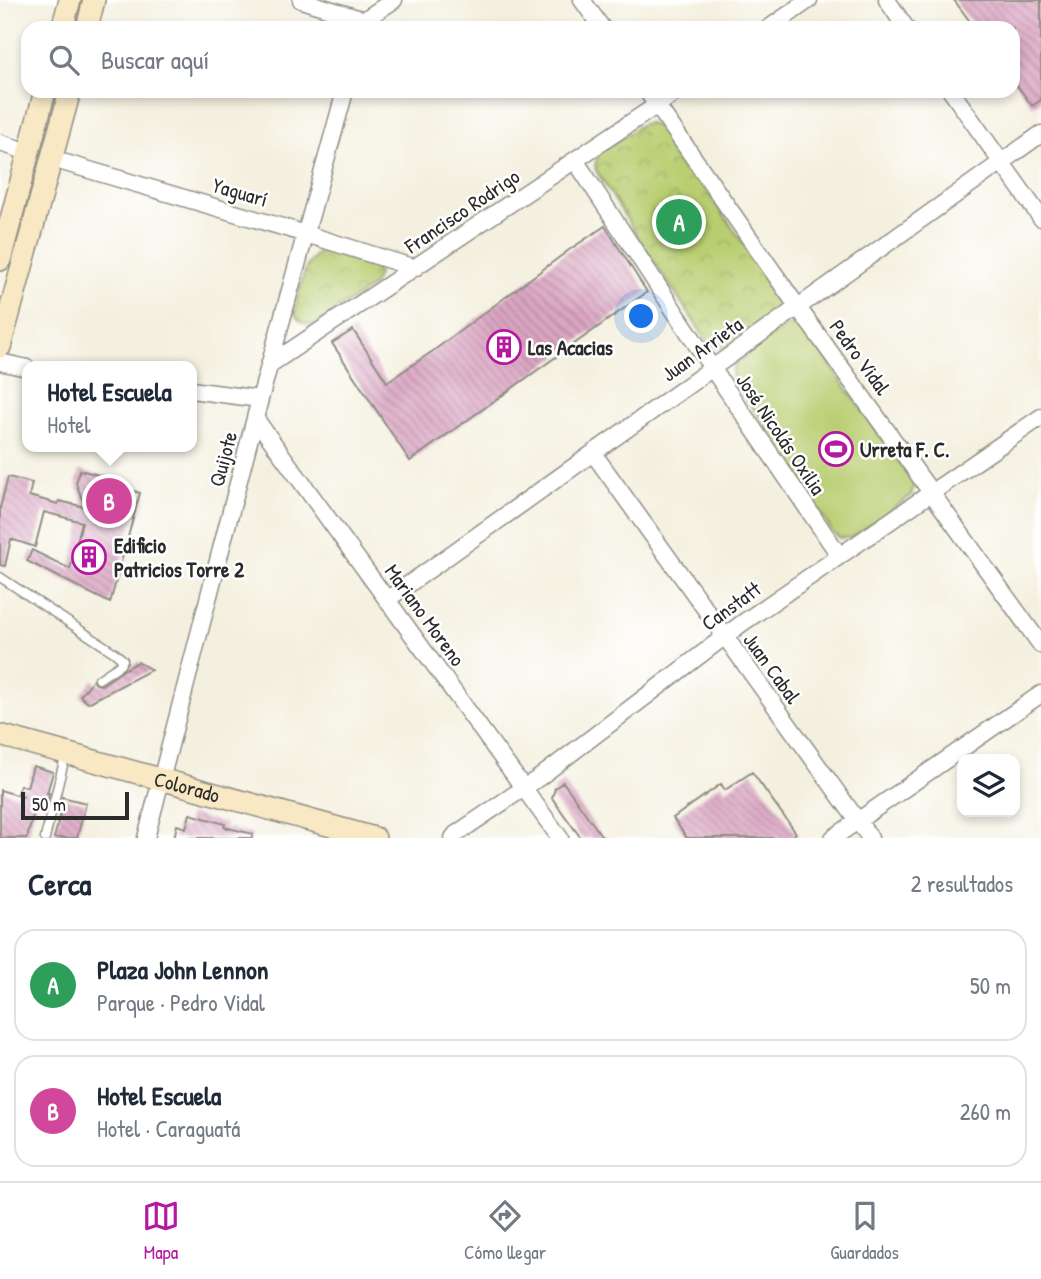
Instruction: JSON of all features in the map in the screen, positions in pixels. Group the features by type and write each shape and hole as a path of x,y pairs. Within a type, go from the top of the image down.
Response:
{"main road":[{"path":"64,21 70,0"},
{"path":"89,21 94,0"},
{"path":"0,260 43,98"},
{"path":"0,346 68,98"},
{"name":"Colorado","path":"0,735 375,838"}],"street":[{"path":"301,0 355,21"},
{"path":"364,21 369,0"},
{"path":"367,21 394,0"},
{"path":"582,0 597,21"},
{"path":"779,21 809,0"},
{"path":"887,0 901,21"},
{"name":"Quijote","path":"146,838 269,365 343,98"},
{"name":"Pedro Vidal","path":"652,98 797,306 1041,645"},
{"name":"Francisco Rodrigo","path":"269,365 668,98"},
{"path":"956,98 1041,218"},
{"name":"Juan Arrieta","path":"388,599 1041,134"},
{"path":"0,143 29,152"},
{"name":"Yaguarí","path":"52,159 415,268"},
{"name":"José Nicolás Oxilia","path":"575,160 839,555"},
{"path":"0,362 22,367"},
{"path":"197,391 260,399"},
{"name":"Canstatt","path":"453,838 525,788 724,637 1041,417"},
{"name":"Mariano Moreno","path":"256,418 560,838"},
{"name":"Juan Cabal","path":"593,453 870,838"},
{"path":"833,838 1041,694"}],"lane":[{"path":"0,577 123,660 99,679"},
{"path":"45,838 66,753"}],"green space":[{"path":"648,123 662,128 670,138 781,297 777,312 729,347 720,348 708,342 596,170 599,153 642,124"},
{"path":"326,249 370,262 378,274 370,288 314,325 298,319 295,310 307,266 318,253"},
{"name":"Urreta F. C.","path":"786,326 804,328 914,483 911,496 851,538 840,538 833,533 734,381 733,369 741,359"}],"building":[{"path":"954,0 1041,0 1041,100 1032,106 1020,90 1020,21 970,21"},
{"name":"Las Acacias","path":"605,226 647,292 410,461 332,343 353,330 387,382"},
{"path":"80,470 110,478 104,482 140,493 110,603 27,561 32,550 70,569 82,522 44,512 35,547 11,539 5,566 0,565 0,508 8,477 32,483 29,496 58,504 59,501 85,507 76,483"},
{"path":"138,662 151,670 88,703 80,696 93,680 102,685"},
{"path":"33,766 53,772 47,804 37,801 27,838 0,838 0,790 24,797 18,795 20,785 27,787"},
{"path":"752,772 796,833 790,838 687,838 673,818 721,784 725,790"},
{"path":"563,782 603,838 581,838 552,798 555,788"},
{"path":"62,797 86,803 77,838 54,838 62,809 59,808"},
{"path":"190,814 225,824 224,827 253,834 252,838 174,838 177,825 186,828"}],"place":[{"name":"Plaza John Lennon","path":"679,222"},
{"name":"Las Acacias","path":"504,347"},
{"name":"Urreta F. C.","path":"836,449"},
{"name":"Hotel Escuela","path":"109,501"},
{"name":"Edificio Patricios Torre 2","path":"89,557"}]}
